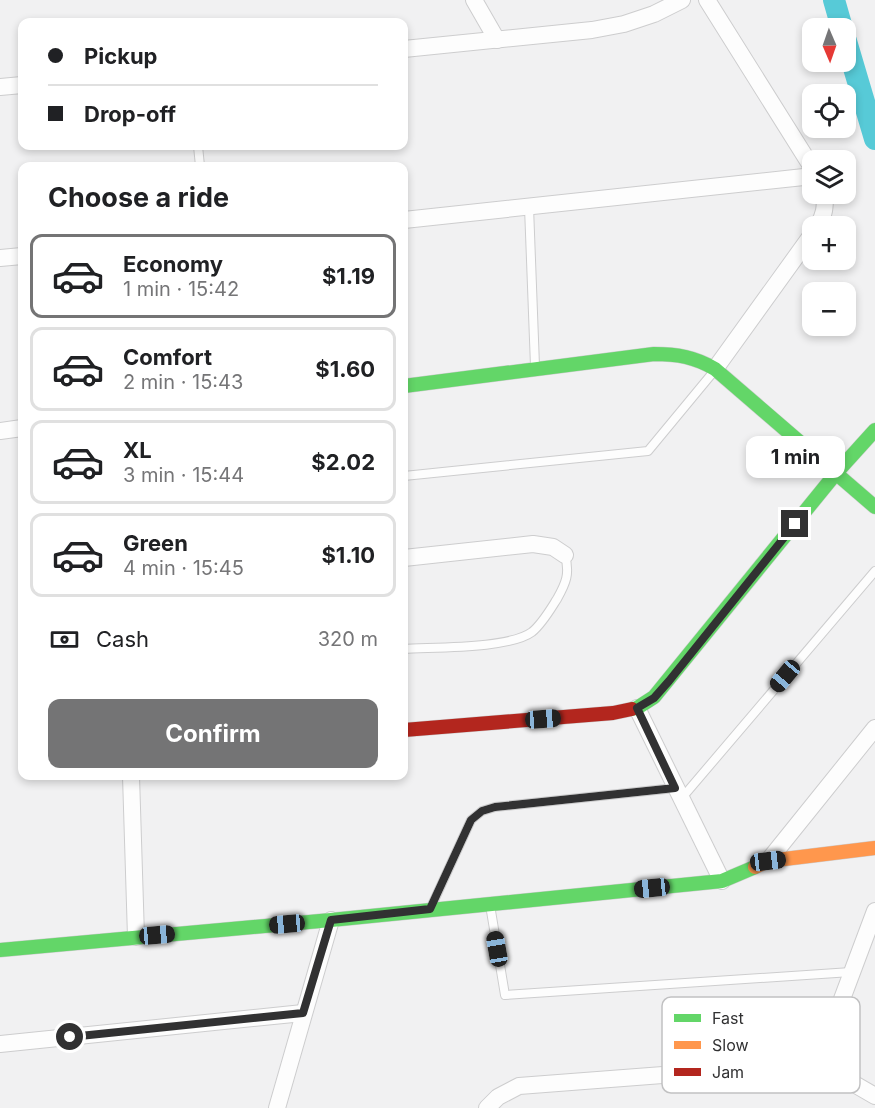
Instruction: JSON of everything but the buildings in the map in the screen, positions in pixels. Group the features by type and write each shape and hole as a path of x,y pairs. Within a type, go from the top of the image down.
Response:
{"street":[{"path":"474,0 497,40"},
{"path":"408,49 592,30 624,24 654,14 682,0"},
{"path":"707,0 802,151"},
{"path":"0,87 18,85"},
{"path":"408,220 802,177"},
{"path":"715,369 802,247"},
{"path":"0,258 18,256"},
{"path":"408,386 662,354 679,354 697,358 715,369 875,507"},
{"path":"0,430 18,428"},
{"path":"408,730 613,713 637,708 654,698 837,472 875,430"},
{"path":"408,558 532,544 553,547 565,555"},
{"path":"637,708 722,881"},
{"path":"768,861 875,728"},
{"path":"131,780 136,937"},
{"path":"0,950 722,881 768,861 875,848"},
{"path":"842,997 875,911"},
{"path":"277,1108 331,920"},
{"path":"0,1044 303,1013"},
{"path":"487,1108 498,1097 519,1086 662,1075"},
{"path":"860,1087 875,1096"}],"lane":[{"path":"529,207 535,370"},
{"path":"408,476 648,451 715,369"},
{"path":"408,649 496,643 516,639 532,632 549,611 566,583 568,566 565,555"},
{"path":"430,909 471,820 482,811 495,807 678,793 875,571"},
{"path":"490,903 505,995 851,972"}],"waterway":[{"path":"834,0 839,18"},
{"path":"855,72 875,139"}],"traffic: fast":[{"path":"408,385 654,354 686,357 715,369 875,507"},
{"path":"632,709 654,697 837,472 875,430"},
{"path":"0,950 722,881 755,867"}],"traffic: slow":[{"path":"755,867 768,861 875,848"}],"traffic: jam":[{"path":"408,730 613,713 632,709"}],"route":[{"path":"70,1037 303,1013 331,920 430,909 471,820 482,811 495,807 675,788 637,708 654,698 669,681 795,524"}]}
